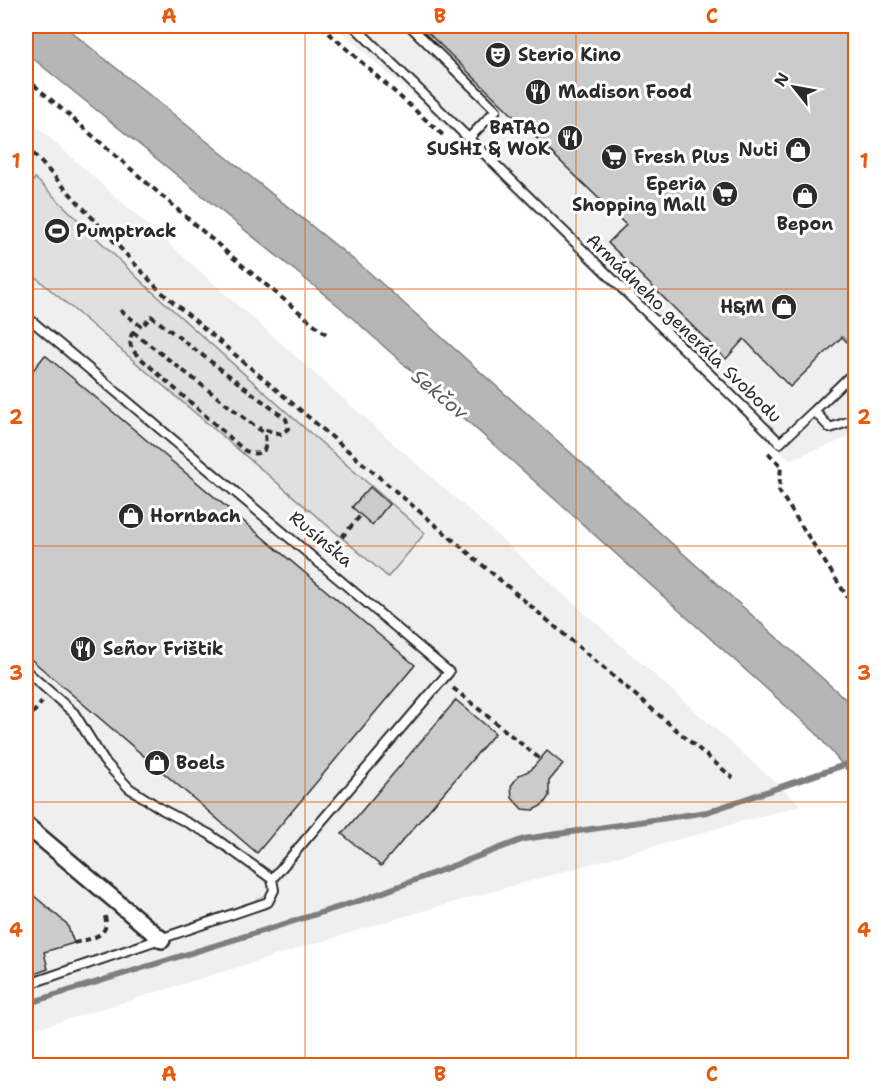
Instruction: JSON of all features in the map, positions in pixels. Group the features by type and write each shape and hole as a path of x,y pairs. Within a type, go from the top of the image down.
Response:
{"street":[{"path":"26,825 162,940"}],"lane":[{"name":"Armádneho generála Svobodu","path":"354,26 780,443 814,411"},
{"path":"410,26 496,110 470,138"},
{"name":"Rusínska","path":"26,315 449,672 443,680"},
{"path":"855,370 814,411 830,428 855,418"},
{"path":"26,671 74,713 104,761 129,788 163,810 209,834 272,879 274,890 268,902 26,985"},
{"path":"272,879 443,680"}],"path":[{"path":"321,26 452,143"},
{"path":"26,78 237,261 326,334"},
{"path":"26,146 159,290 733,778"},
{"path":"120,310 142,327 151,316 289,423 288,428 281,434 256,427 134,332 129,343 132,350 249,453 261,452 266,445 265,434 256,427"},
{"path":"764,449 781,466 779,491 855,606"},
{"path":"320,563 362,516"},
{"path":"443,680 540,759"},
{"path":"74,943 97,937 103,931 107,924 105,915 96,907"}],"shaded area":[{"name":"Eperia Shopping Mall","path":"335,26 855,26 855,435 789,460 423,105"},
{"path":"26,117 801,805 405,916 26,1032"},
{"path":"35,178 144,284 425,533 388,577 26,269 26,192"}],"water":[{"name":"Sekčov","path":"26,26 64,26 370,273 850,703 855,709 855,780 816,733 340,307 26,53"}],"building":[{"name":"Eperia Shopping Mall","path":"421,26 855,26 855,350 842,337 790,387 744,339 726,359 608,243 626,225"},
{"name":"Hornbach","path":"45,355 415,665 257,853 26,655 26,379"},
{"path":"370,487 389,504 372,525 352,507"},
{"path":"456,700 495,733 381,866 342,834"},
{"path":"547,751 563,764 549,781 549,796 543,805 533,810 522,809 512,798 511,786 519,775 531,770"},
{"path":"26,889 67,924 74,943 44,952 48,969 26,977"}],"waterway":[{"path":"26,1004 365,899 524,839 707,812 856,761"}],"place":[{"name":"Sterio Kino","path":"498,55"},
{"name":"Madison Food","path":"538,92"},
{"name":"BATAO SUSHI & WOK","path":"570,138"},
{"name":"Nuti","path":"798,150"},
{"name":"Fresh Plus","path":"614,157"},
{"name":"Eperia Shopping Mall","path":"725,194"},
{"name":"Bepon","path":"805,196"},
{"name":"Pumptrack","path":"57,231"},
{"name":"H&M","path":"784,307"},
{"name":"Hornbach","path":"131,516"},
{"name":"Señor Frištik","path":"83,649"},
{"name":"Boels","path":"157,763"}]}
